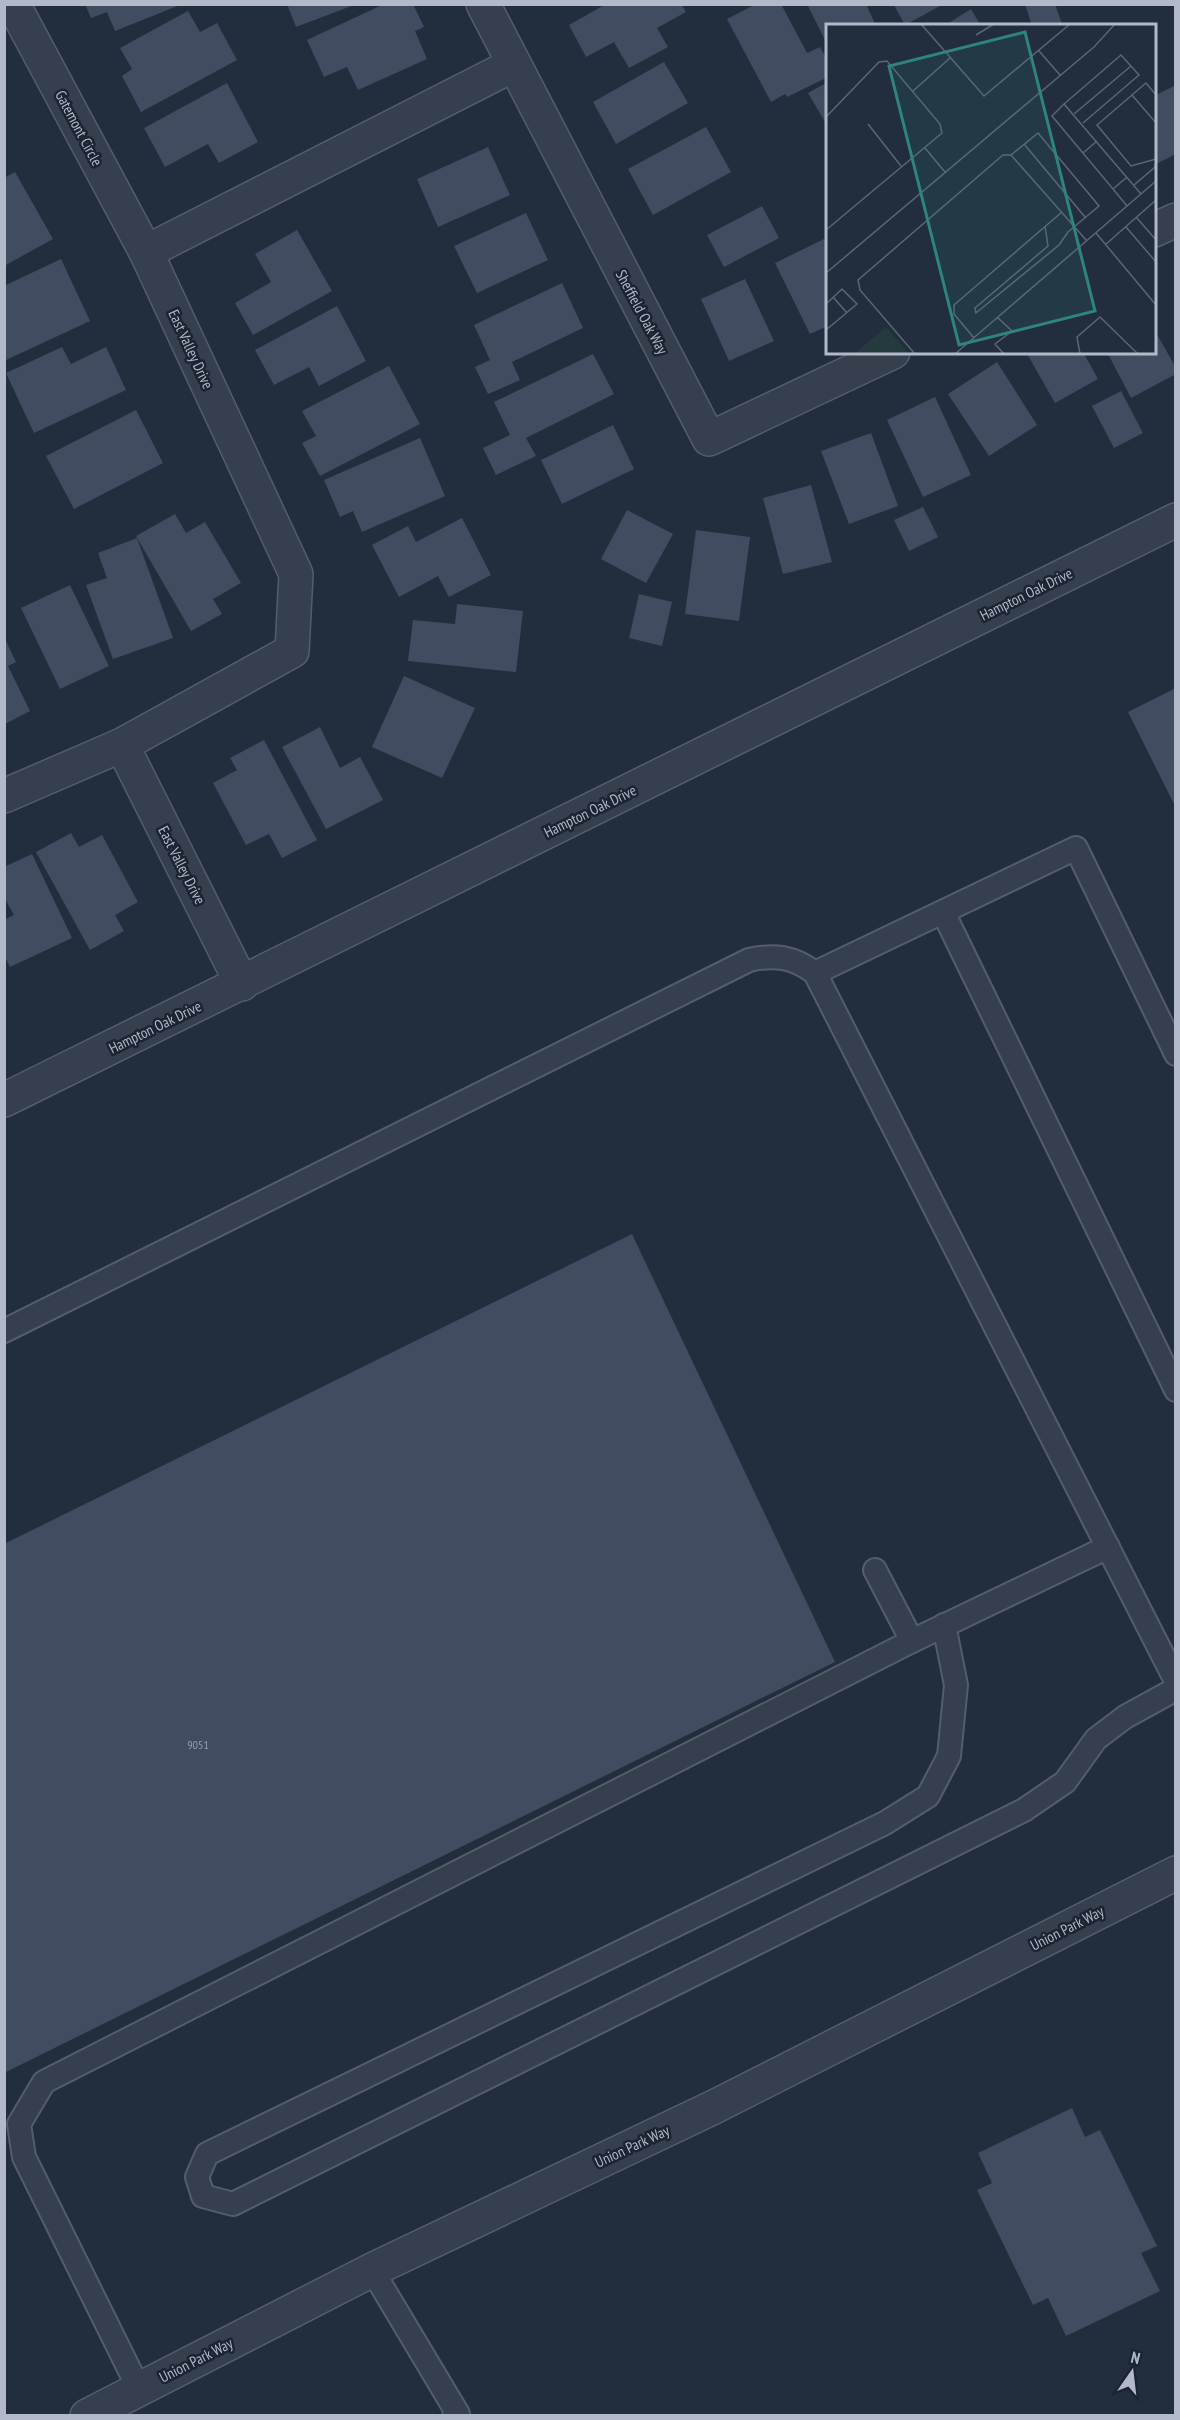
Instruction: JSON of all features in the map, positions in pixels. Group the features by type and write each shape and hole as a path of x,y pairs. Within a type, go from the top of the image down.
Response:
{"street":[{"name":"Gatemont Circle","path":"13,4 146,252"},
{"name":"Sheffield Oak Way","path":"483,4 709,439 889,354"},
{"path":"146,252 513,64"},
{"path":"1156,230 1176,220"},
{"name":"East Valley Drive","path":"4,796 122,746 292,651 296,574 146,252"},
{"name":"Hampton Oak Drive","path":"4,1100 1176,520"},
{"name":"East Valley Drive","path":"122,746 242,984"},
{"name":"Union Park Way","path":"87,2415 372,2270 714,2107 1176,1873"}],"lane":[{"path":"815,973 1076,848 1176,1054"},
{"path":"943,912 1176,1390"},
{"path":"4,1331 749,960 769,956 783,957 803,963 815,973 1176,1681"},
{"path":"24,2157 19,2124 44,2082 912,1641 1108,1547"},
{"path":"875,1570 912,1641"},
{"path":"944,1625 956,1685 949,1756 928,1796 874,1828 207,2154 197,2177 203,2196 233,2204 1024,1810 1065,1782 1096,1739 1125,1717 1176,1689"},
{"path":"4,2123 24,2157 139,2389"},
{"path":"372,2270 458,2414 454,2415"}],"building":[{"path":"85,4 180,5 115,31 107,12 91,18"},
{"path":"287,4 354,4 354,5 296,27"},
{"path":"384,4 413,4 424,27 415,31 427,59 358,90 347,67 324,77 307,40"},
{"path":"606,4 681,4 686,12 657,28 668,47 629,68 614,42 586,57 569,25"},
{"path":"756,4 781,4 807,53 820,47 826,58 826,78 787,97 785,94 771,102 727,19"},
{"path":"807,4 866,4 875,24 826,24 826,42"},
{"path":"1025,4 1055,4 1062,24 1031,24"},
{"path":"894,5 942,5 907,24 904,24"},
{"path":"971,9 980,24 947,24"},
{"path":"188,11 200,32 217,23 237,60 141,112 122,76 132,69 120,48"},
{"path":"664,62 688,103 616,144 593,102"},
{"path":"227,83 258,142 219,163 208,144 165,167 144,128"},
{"path":"826,83 826,124 808,93"},
{"path":"1174,86 1176,154 1156,164 1156,95"},
{"path":"706,127 731,172 653,215 628,169"},
{"path":"488,147 510,195 438,227 417,179"},
{"path":"15,172 53,239 4,266 4,178"},
{"path":"762,206 779,238 724,267 707,235"},
{"path":"526,213 548,260 477,293 454,246"},
{"path":"297,230 332,291 253,335 235,303 271,282 255,254"},
{"path":"824,239 826,243 826,327 810,334 775,263"},
{"path":"61,259 90,321 4,361 4,286"},
{"path":"745,279 774,341 729,361 701,299"},
{"path":"562,283 583,328 512,362 520,380 488,394 475,367 490,360 474,325"},
{"path":"337,306 366,361 319,386 309,367 274,385 255,350"},
{"path":"1156,333 1176,368 1176,374 1131,398 1108,354 1156,354"},
{"path":"62,347 71,364 106,347 126,390 34,433 6,373"},
{"path":"593,354 614,394 526,438 536,456 496,475 483,448 510,435 494,402"},
{"path":"1027,354 1084,354 1098,379 1055,403"},
{"path":"997,362 1037,425 989,456 948,394"},
{"path":"389,366 420,424 320,476 302,443 316,436 302,411"},
{"path":"1121,391 1143,433 1114,448 1092,406"},
{"path":"935,397 971,475 923,497 887,420"},
{"path":"136,410 163,463 74,509 46,456"},
{"path":"613,425 634,469 562,504 541,460"},
{"path":"871,433 898,506 849,524 821,451"},
{"path":"420,438 445,496 362,532 353,511 340,517 324,480"},
{"path":"811,485 832,562 783,574 763,498"},
{"path":"923,507 938,537 909,551 894,520"},
{"path":"627,510 673,534 646,583 601,559"},
{"path":"175,514 186,533 205,522 241,583 213,599 222,614 191,631 136,536"},
{"path":"462,518 491,575 449,597 438,576 399,597 372,545 408,526 416,542"},
{"path":"696,530 750,537 739,621 685,614"},
{"path":"137,538 173,638 113,659 86,585 107,578 98,553"},
{"path":"70,585 109,666 60,689 21,608"},
{"path":"639,594 672,602 662,646 629,638"},
{"path":"457,604 523,611 516,672 408,661 413,620 455,624"},
{"path":"5,639 16,662 8,666 30,711 5,724"},
{"path":"404,676 475,708 442,778 372,747"},
{"path":"1176,688 1176,808 1128,712"},
{"path":"320,727 340,768 360,757 383,800 326,829 282,747"},
{"path":"264,740 317,840 282,858 269,834 246,845 213,783 237,770 230,758"},
{"path":"71,833 79,847 102,835 138,902 115,915 124,931 90,950 36,852"},
{"path":"32,854 72,938 10,967 4,955 4,920 14,915 4,897 4,867"},
{"path":"632,1234 835,1662 4,2073 4,1544"},
{"path":"1072,2108 1085,2137 1100,2130 1157,2246 1141,2253 1160,2291 1066,2336 1048,2298 1033,2305 977,2190 992,2183 978,2153"}]}
